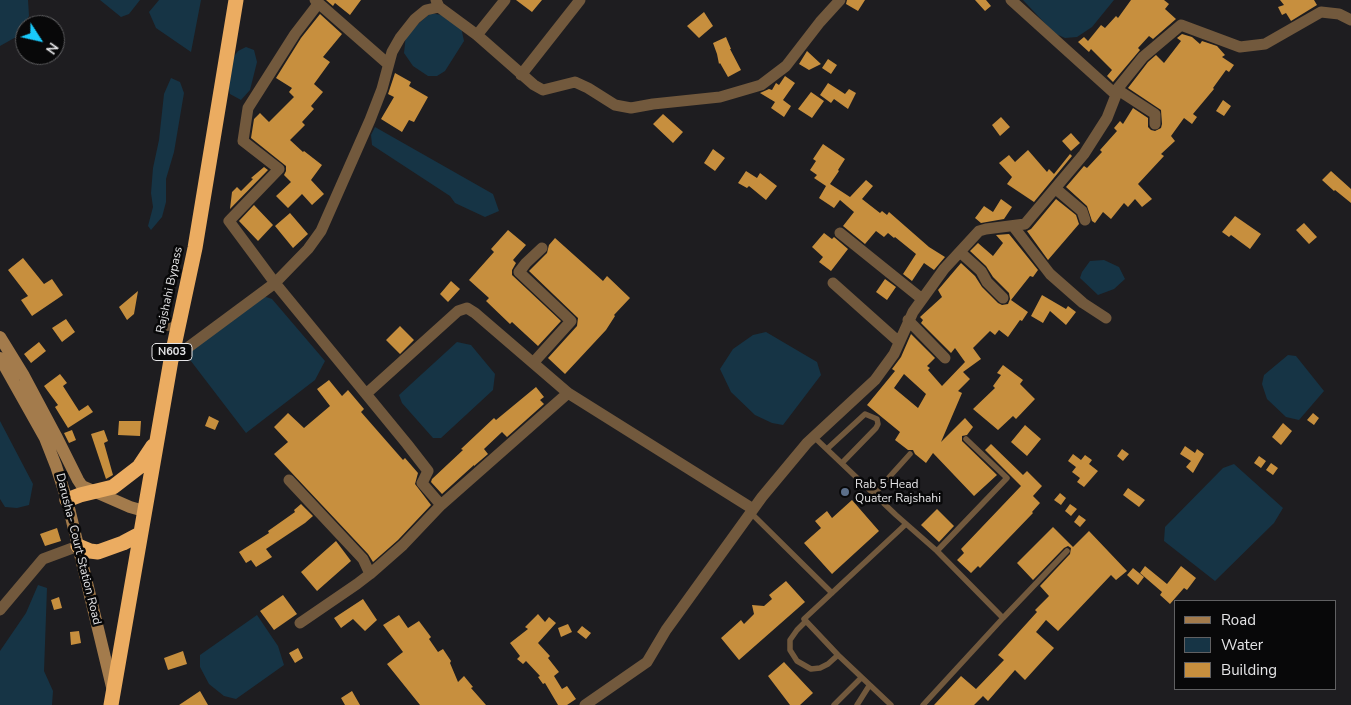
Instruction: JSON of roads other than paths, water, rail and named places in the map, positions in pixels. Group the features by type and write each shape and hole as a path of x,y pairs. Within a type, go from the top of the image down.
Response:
{"highway":[{"name":"Rajshahi Bypass","path":"112,699 171,360 194,248 236,0"},
{"path":"67,500 113,487 139,467 159,437"},
{"path":"78,546 98,552 123,543 140,534"}],"street":[{"path":"477,36 505,0"},
{"path":"521,75 580,0"},
{"path":"171,360 275,283 308,249 321,231 370,120 382,89 392,52 415,19 438,3 534,85 543,90 572,83 579,84 615,105 625,108 720,97 761,85 786,66 820,22 840,0"},
{"path":"1010,0 1114,93 1118,90"},
{"path":"388,64 316,2 248,108 243,141 279,169 229,221 275,283 408,444 428,472 422,483 441,505"},
{"path":"586,705 647,662 666,630 752,511 806,443 875,380 894,354 908,320 944,269 979,231 1025,224 1056,189 1084,154 1106,118 1118,90 1143,57 1181,26 1240,47 1265,44 1321,12 1339,14 1351,20"},
{"path":"1118,90 1155,114 1155,124"},
{"path":"1056,189 1082,212 1085,220"},
{"path":"1013,226 1050,274 1083,303 1106,318"},
{"path":"840,233 922,299"},
{"path":"533,362 571,321 519,272 542,248"},
{"path":"960,252 981,271 987,282 1003,298"},
{"path":"833,283 899,342"},
{"path":"366,394 458,311 467,308 568,393 752,511"},
{"path":"908,320 945,358"},
{"path":"162,326 178,324"},
{"name":"Darusha- Court Station Road","path":"0,337 33,393 82,486 144,511"},
{"name":"Darusha- Court Station Road","path":"0,358 45,438 67,500 112,699"},
{"path":"300,624 370,574 403,545 441,505 568,393"},
{"path":"290,480 364,559 370,574"},
{"path":"0,610 43,559 78,546"}],"lane":[{"path":"827,449 864,414 877,419 878,424 876,428 842,464"},
{"path":"814,436 937,551 1004,618"},
{"path":"937,551 1007,478 966,439"},
{"path":"874,494 910,454"},
{"path":"752,511 832,592"},
{"path":"838,655 828,664 820,668 811,669 797,661 790,650 790,640 806,621 804,619 906,524"},
{"path":"923,705 1067,551"},
{"path":"806,621 869,686 891,705"},
{"path":"834,705 861,678"},
{"path":"857,705 869,686"}],"water":[{"path":"0,0 28,0 29,15 15,15 15,38 0,46"},
{"path":"100,0 140,0 129,14 121,17"},
{"path":"159,0 201,0 191,52 156,28 149,12"},
{"path":"1023,0 1114,0 1092,27 1077,37 1065,38 1054,33"},
{"path":"431,13 446,16 461,27 464,41 445,71 437,76 428,76 413,66 404,53 406,34"},
{"path":"246,47 254,50 257,62 250,90 241,100 230,94 227,78 229,63 238,51"},
{"path":"171,78 180,82 184,93 174,152 166,179 166,202 162,217 151,230 148,226 153,207 151,193 153,168 159,140 164,94"},
{"path":"375,127 493,194 499,211 485,217 455,203 450,196 372,145 371,135"},
{"path":"1104,260 1119,267 1125,279 1114,289 1098,295 1080,278 1090,261"},
{"path":"260,295 272,299 325,361 315,380 246,433 184,352"},
{"path":"766,332 817,362 821,375 783,425 772,423 755,415 731,392 720,369 733,349 753,335"},
{"path":"457,342 471,345 495,374 493,390 441,438 433,438 402,403 399,395"},
{"path":"1288,355 1296,356 1324,391 1299,420 1286,417 1267,399 1262,384 1264,375"},
{"path":"0,421 33,484 29,505 17,508 5,507 0,499"},
{"path":"1234,464 1283,508 1274,523 1215,581 1164,541 1165,527 1223,468"},
{"path":"38,585 47,588 44,671 53,691 52,705 0,705 0,651 26,613"},
{"path":"257,615 278,646 284,665 236,699 224,696 209,684 200,667 200,655"}],"place":[{"name":"Rab 5 Head Quater Rajshahi","path":"845,492"}]}
